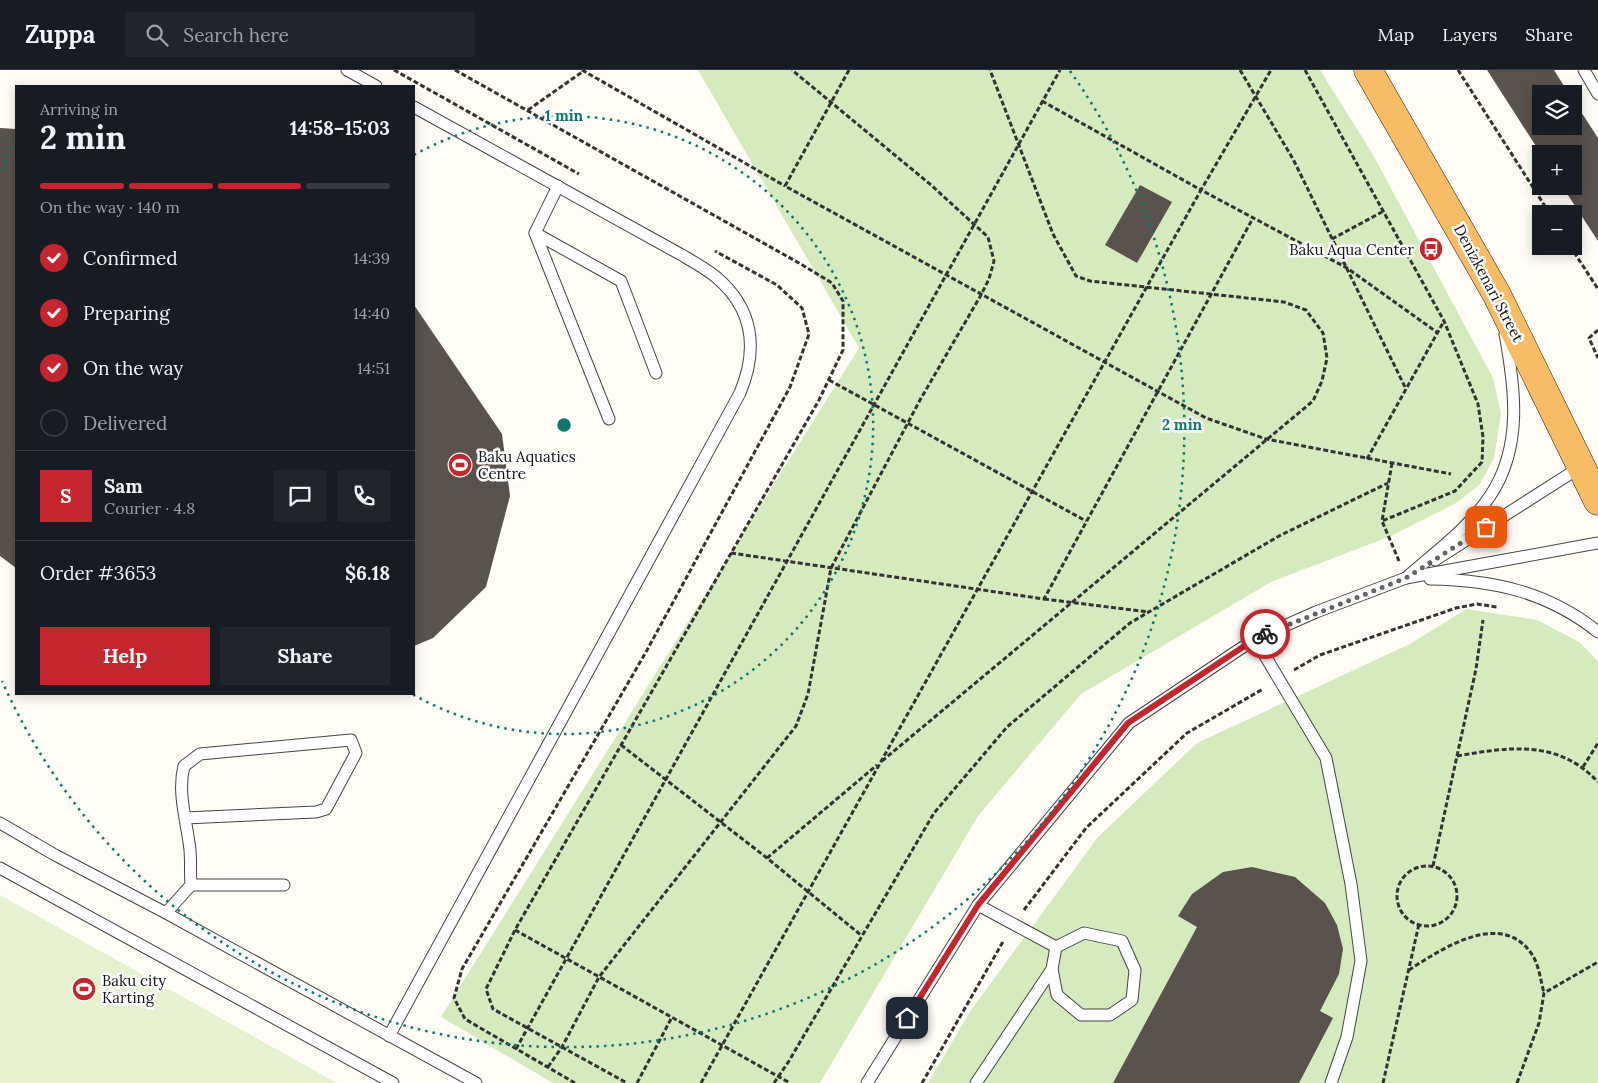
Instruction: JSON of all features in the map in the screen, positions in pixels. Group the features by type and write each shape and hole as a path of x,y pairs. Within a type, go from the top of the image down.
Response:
{"highway":[{"name":"Denizkenari Street","path":"1373,72 1590,460 1598,501"}],"lane":[{"path":"347,70 374,85"},
{"path":"1584,70 1598,94"},
{"path":"389,1036 740,393 748,372 752,344 748,322 737,300 717,278 680,254 415,108"},
{"path":"558,186 535,233 609,418"},
{"path":"535,233 622,281 656,373"},
{"path":"1406,578 1469,521 1491,496 1507,462 1515,411 1512,372 1497,295"},
{"path":"1406,578 1590,460"},
{"path":"867,1083 978,905 1128,723 1255,639 1316,612 1406,578 1598,543"},
{"path":"1406,578 1453,580 1528,592 1561,606 1598,632"},
{"path":"1255,639 1326,758 1351,884 1361,961 1347,1037 1331,1083"},
{"path":"166,913 191,885 180,780 184,766 200,754 351,740 355,746 356,753 332,802 326,809 316,812 185,818"},
{"path":"0,823 55,855 166,913 476,1083"},
{"path":"0,868 393,1083"},
{"path":"191,885 284,885"},
{"path":"978,905 1056,947"},
{"path":"1084,933 1122,941 1135,970 1132,1000 1110,1015 1081,1015 1057,995 1052,969 1056,947 1084,933"},
{"path":"976,1083 1052,969"}],"path":[{"path":"394,70 588,179"},
{"path":"528,110 584,70 785,186 1206,418 1266,439 1451,474"},
{"path":"548,1067 562,1047 599,977 796,726 808,694 830,568 981,295 989,279 994,261 988,237 931,185 792,70"},
{"path":"785,186 849,70"},
{"path":"767,858 1313,401 1322,381 1326,358 1322,333 1306,310 1291,305 1211,294 1090,281 1076,276 1053,234 990,70"},
{"path":"516,1049 1060,70"},
{"path":"1240,70 1293,159 1406,389"},
{"path":"701,1083 1146,287 1271,70"},
{"path":"1305,70 1444,321 1478,404 1484,437 1482,462 1455,491 1382,521"},
{"path":"1458,70 1544,205"},
{"path":"1042,101 1201,190 1347,268 1438,332"},
{"path":"1332,239 1382,212"},
{"path":"1044,598 1253,218"},
{"path":"575,1083 465,1019 454,998 462,969 655,635 790,387 809,334 802,308 777,286 708,247"},
{"path":"1576,255 1598,289"},
{"path":"1367,459 1444,321"},
{"path":"1598,330 1589,338 1598,358"},
{"path":"829,380 1086,522"},
{"path":"1392,464 1382,521 1406,578"},
{"path":"774,1083 934,813 1007,727 1130,623 1279,536 1388,482"},
{"path":"731,553 977,590 1149,612"},
{"path":"922,1083 1014,923 1086,828 1186,733 1320,655 1456,608 1477,604 1506,608"},
{"path":"1433,866 1476,669 1483,620"},
{"path":"1584,767 1598,743"},
{"path":"621,745 767,858 862,936"},
{"path":"1457,756 1500,748 1530,747 1557,755 1584,767 1598,782"},
{"path":"1422,866 1433,866 1450,876 1457,895 1455,905 1451,914 1443,921 1434,925 1419,924 1407,918 1401,910 1398,891 1406,875 1414,869 1422,866"},
{"path":"1383,1083 1419,924"},
{"path":"515,930 790,1083"},
{"path":"1409,970 1440,949 1466,938 1504,933 1522,942 1534,957 1544,993 1539,1023 1517,1083"},
{"path":"1544,993 1598,962"},
{"path":"637,1083 672,1017"}],"green space":[{"path":"698,70 1320,70 1372,153 1493,378 1501,414 1494,458 1480,484 1458,502 1391,536 1271,582 1081,694 978,816 820,1083 553,1083 441,1017 859,348"},
{"path":"1466,609 1537,620 1579,642 1598,661 1598,1083 928,1083 971,1010 1098,837 1197,743 1410,644"},
{"name":"Baku city Karting","path":"0,895 337,1083 0,1083"}],"building":[{"path":"1487,70 1554,70 1563,85 1532,85 1532,135 1582,135 1582,113 1598,138 1598,241 1582,217 1582,205 1574,205 1568,195 1582,195 1582,145 1535,145"},
{"path":"0,128 15,129 15,567 0,556"},
{"path":"1140,185 1172,202 1137,263 1105,245"},
{"name":"Baku Aquatics Centre","path":"415,306 502,434 510,496 486,587 433,638 415,646"},
{"path":"1252,867 1295,877 1325,903 1337,925 1343,949 1339,974 1320,1011 1333,1018 1299,1083 1113,1083 1197,927 1178,916 1192,894 1223,872"}],"way so far":[{"path":"1265,634 1316,612 1406,578 1486,527"}],"place":[{"name":"Baku Aqua Center","path":"1431,249"},
{"name":"Baku Aquatics Centre","path":"460,465"},
{"name":"Baku city Karting","path":"84,989"}],"route":[{"path":"907,1018 978,905 1128,723 1265,634"}]}
